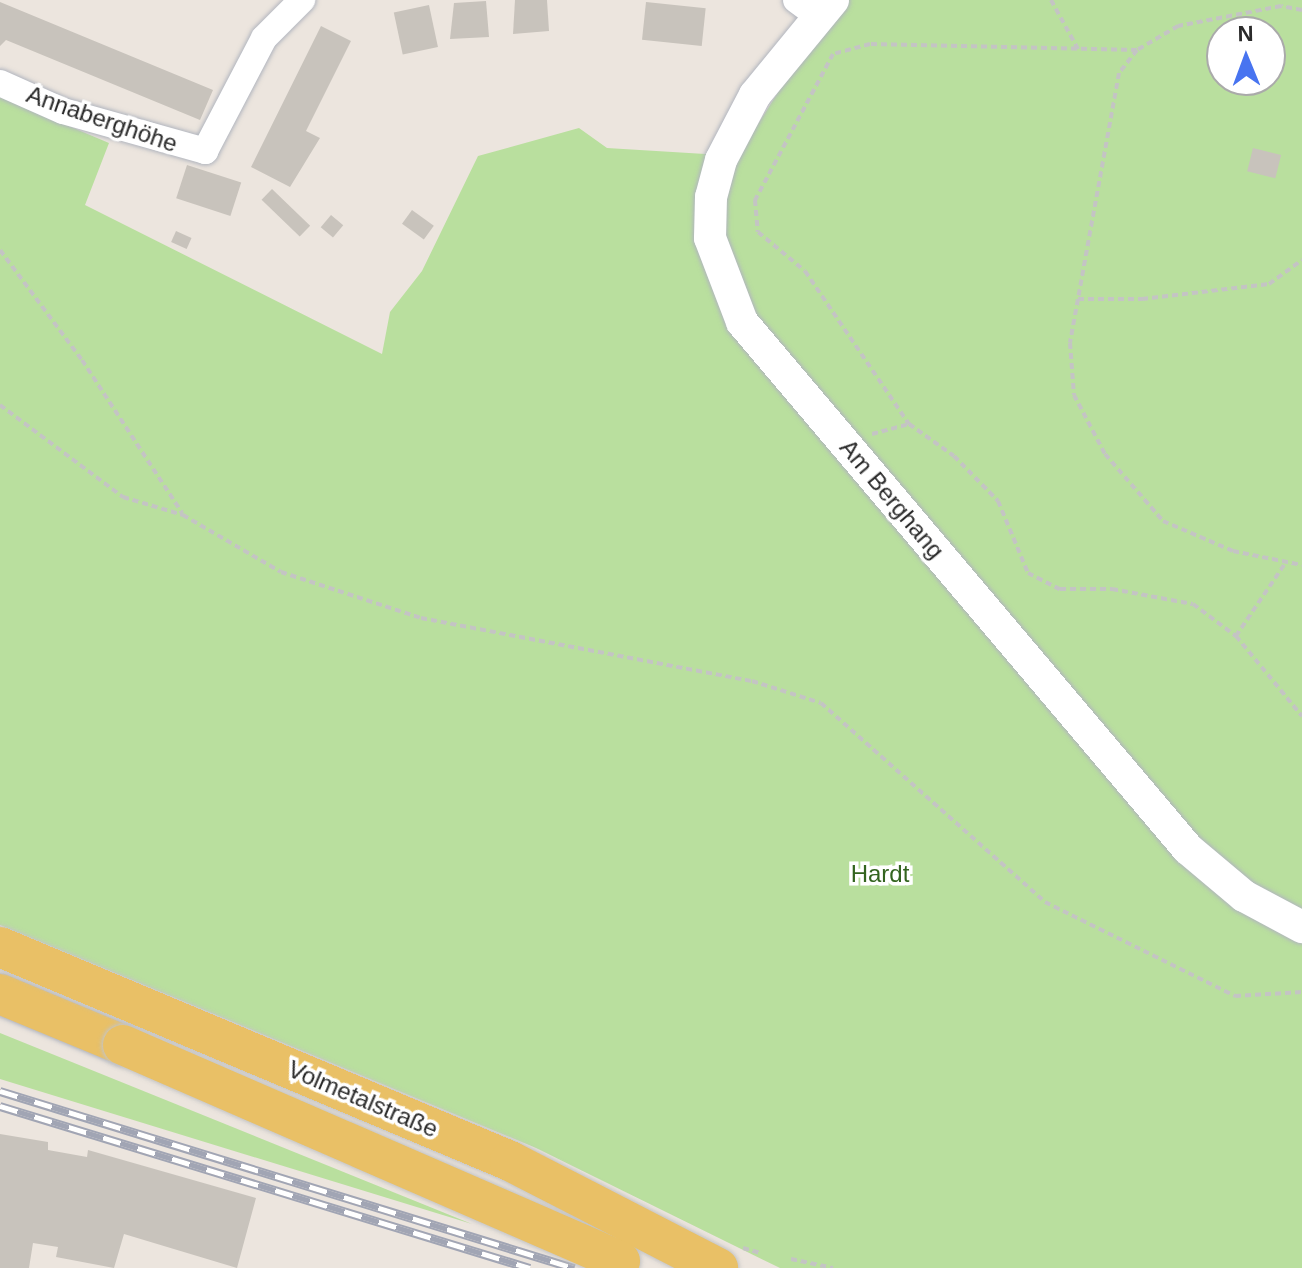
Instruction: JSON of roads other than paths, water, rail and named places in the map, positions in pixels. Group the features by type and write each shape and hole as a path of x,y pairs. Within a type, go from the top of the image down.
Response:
{"main road":[{"name":"Volmetalstraße","path":"0,947 510,1161 718,1268"},
{"name":"Volmetalstraße","path":"0,994 439,1179 635,1268"}],"street":[{"name":"Annaberghöhe","path":"0,83 63,111 205,151 264,38 302,0"},
{"name":"Am Berghang","path":"816,5 744,113 721,160 711,197 710,238 742,322 1188,849 1244,896 1302,927"}],"railway":[{"path":"0,1091 574,1268"},
{"path":"0,1106 530,1268"}],"park label":[{"name":"Hardt","path":"880,874"}]}
